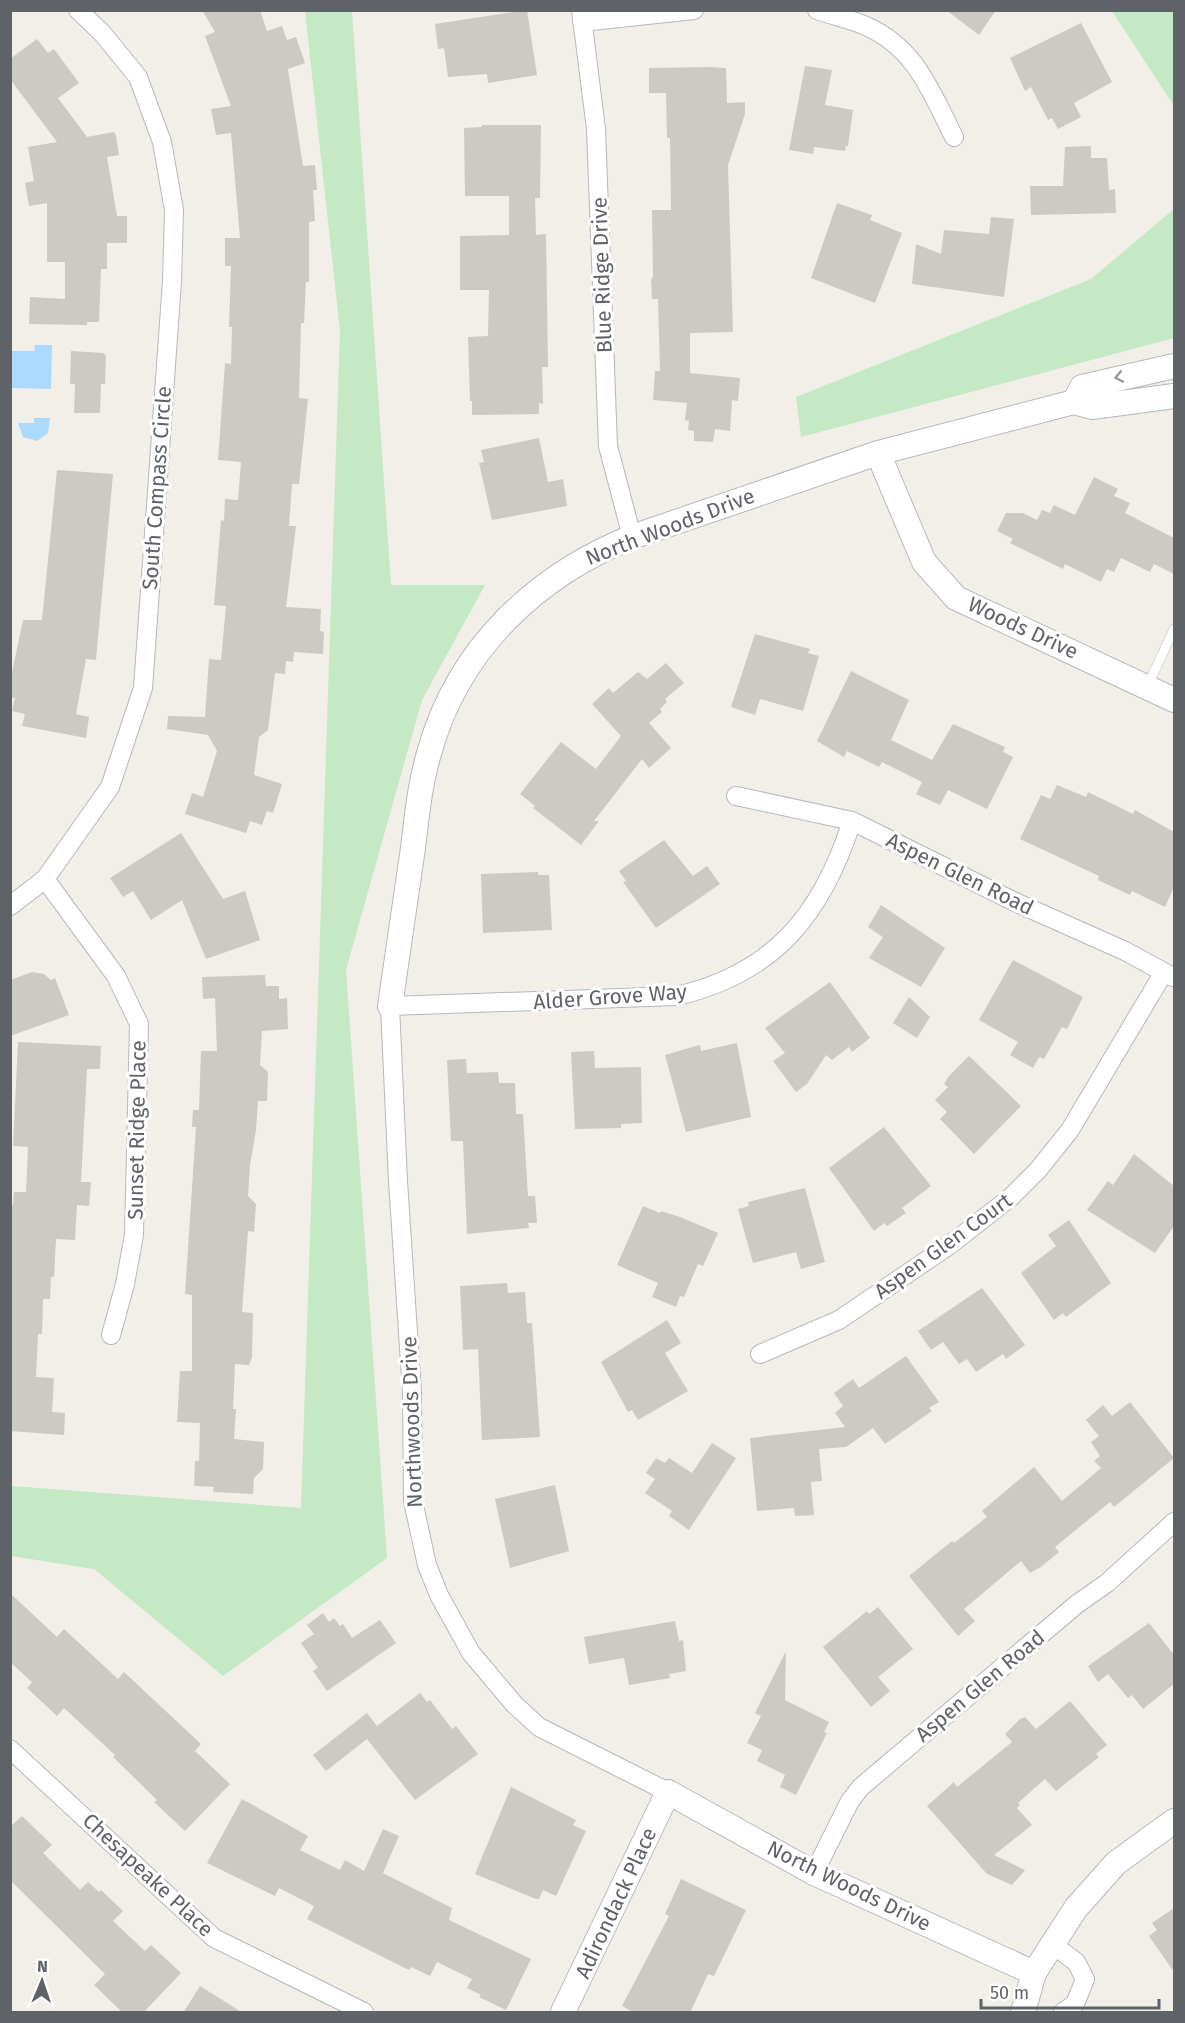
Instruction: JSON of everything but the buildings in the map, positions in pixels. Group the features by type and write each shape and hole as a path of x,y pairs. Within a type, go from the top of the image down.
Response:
{"street":[{"name":"South Compass Circle","path":"10,906 45,879 110,787 143,688 172,281 174,210 162,141 138,77 102,33 78,10"},
{"path":"581,16 694,10"},
{"path":"817,10 867,26 904,51 919,67 954,137"},
{"name":"Blue Ridge Drive","path":"581,16 596,129 608,446 632,537"},
{"name":"North Woods Drive","path":"1074,402 1082,387 1174,366"},
{"name":"North Woods Drive","path":"390,1006 422,783 434,739 456,687 495,631 544,584 601,550 632,537 878,453 1074,402 1092,407 1174,396"},
{"name":"Woods Drive","path":"878,453 924,562 956,598 1174,699"},
{"name":"Aspen Glen Road","path":"736,796 852,821 1005,897 1125,951 1169,975"},
{"name":"Alder Grove Way","path":"390,1006 677,996 721,983 761,961 796,930 811,911 839,862 852,821"},
{"name":"Sunset Ridge Place","path":"45,879 116,976 140,1023 134,1234 125,1284 111,1335"},
{"name":"Aspen Glen Court","path":"760,1354 846,1315 951,1244 1011,1197 1038,1170 1070,1130 1169,975"},
{"name":"Northwoods Drive","path":"390,1006 411,1381 412,1501 427,1565 439,1595 465,1644 492,1680 514,1704 539,1727 668,1792"},
{"name":"Aspen Glen Road","path":"814,1873 850,1801 861,1787 1077,1604 1107,1583 1174,1521"},
{"name":"Chesapeake Place","path":"10,1749 214,1938 341,2007 364,2013"},
{"name":"North Woods Drive","path":"668,1792 814,1873 1034,1973"},
{"name":"Adirondack Place","path":"563,2013 668,1792"},
{"path":"1023,2012 1034,1973 1076,1908 1116,1863 1174,1821"},
{"path":"1052,1944 1076,1962 1085,1979 1076,2004 1063,2013"}],"lane":[{"path":"1148,685 1174,629"}],"green space":[{"path":"305,11 352,11 391,585 485,585 422,700 346,970 387,1558 223,1676 94,1569 11,1556 11,1486 301,1508 340,331"},
{"path":"1112,11 1174,11 1174,106"},
{"path":"1174,209 1174,338 801,437 796,397 1091,279"}],"water":[{"path":"35,345 52,345 51,389 11,388 11,351 34,351"},
{"path":"34,418 50,418 48,433 37,441 23,437 18,423 34,423"}]}
